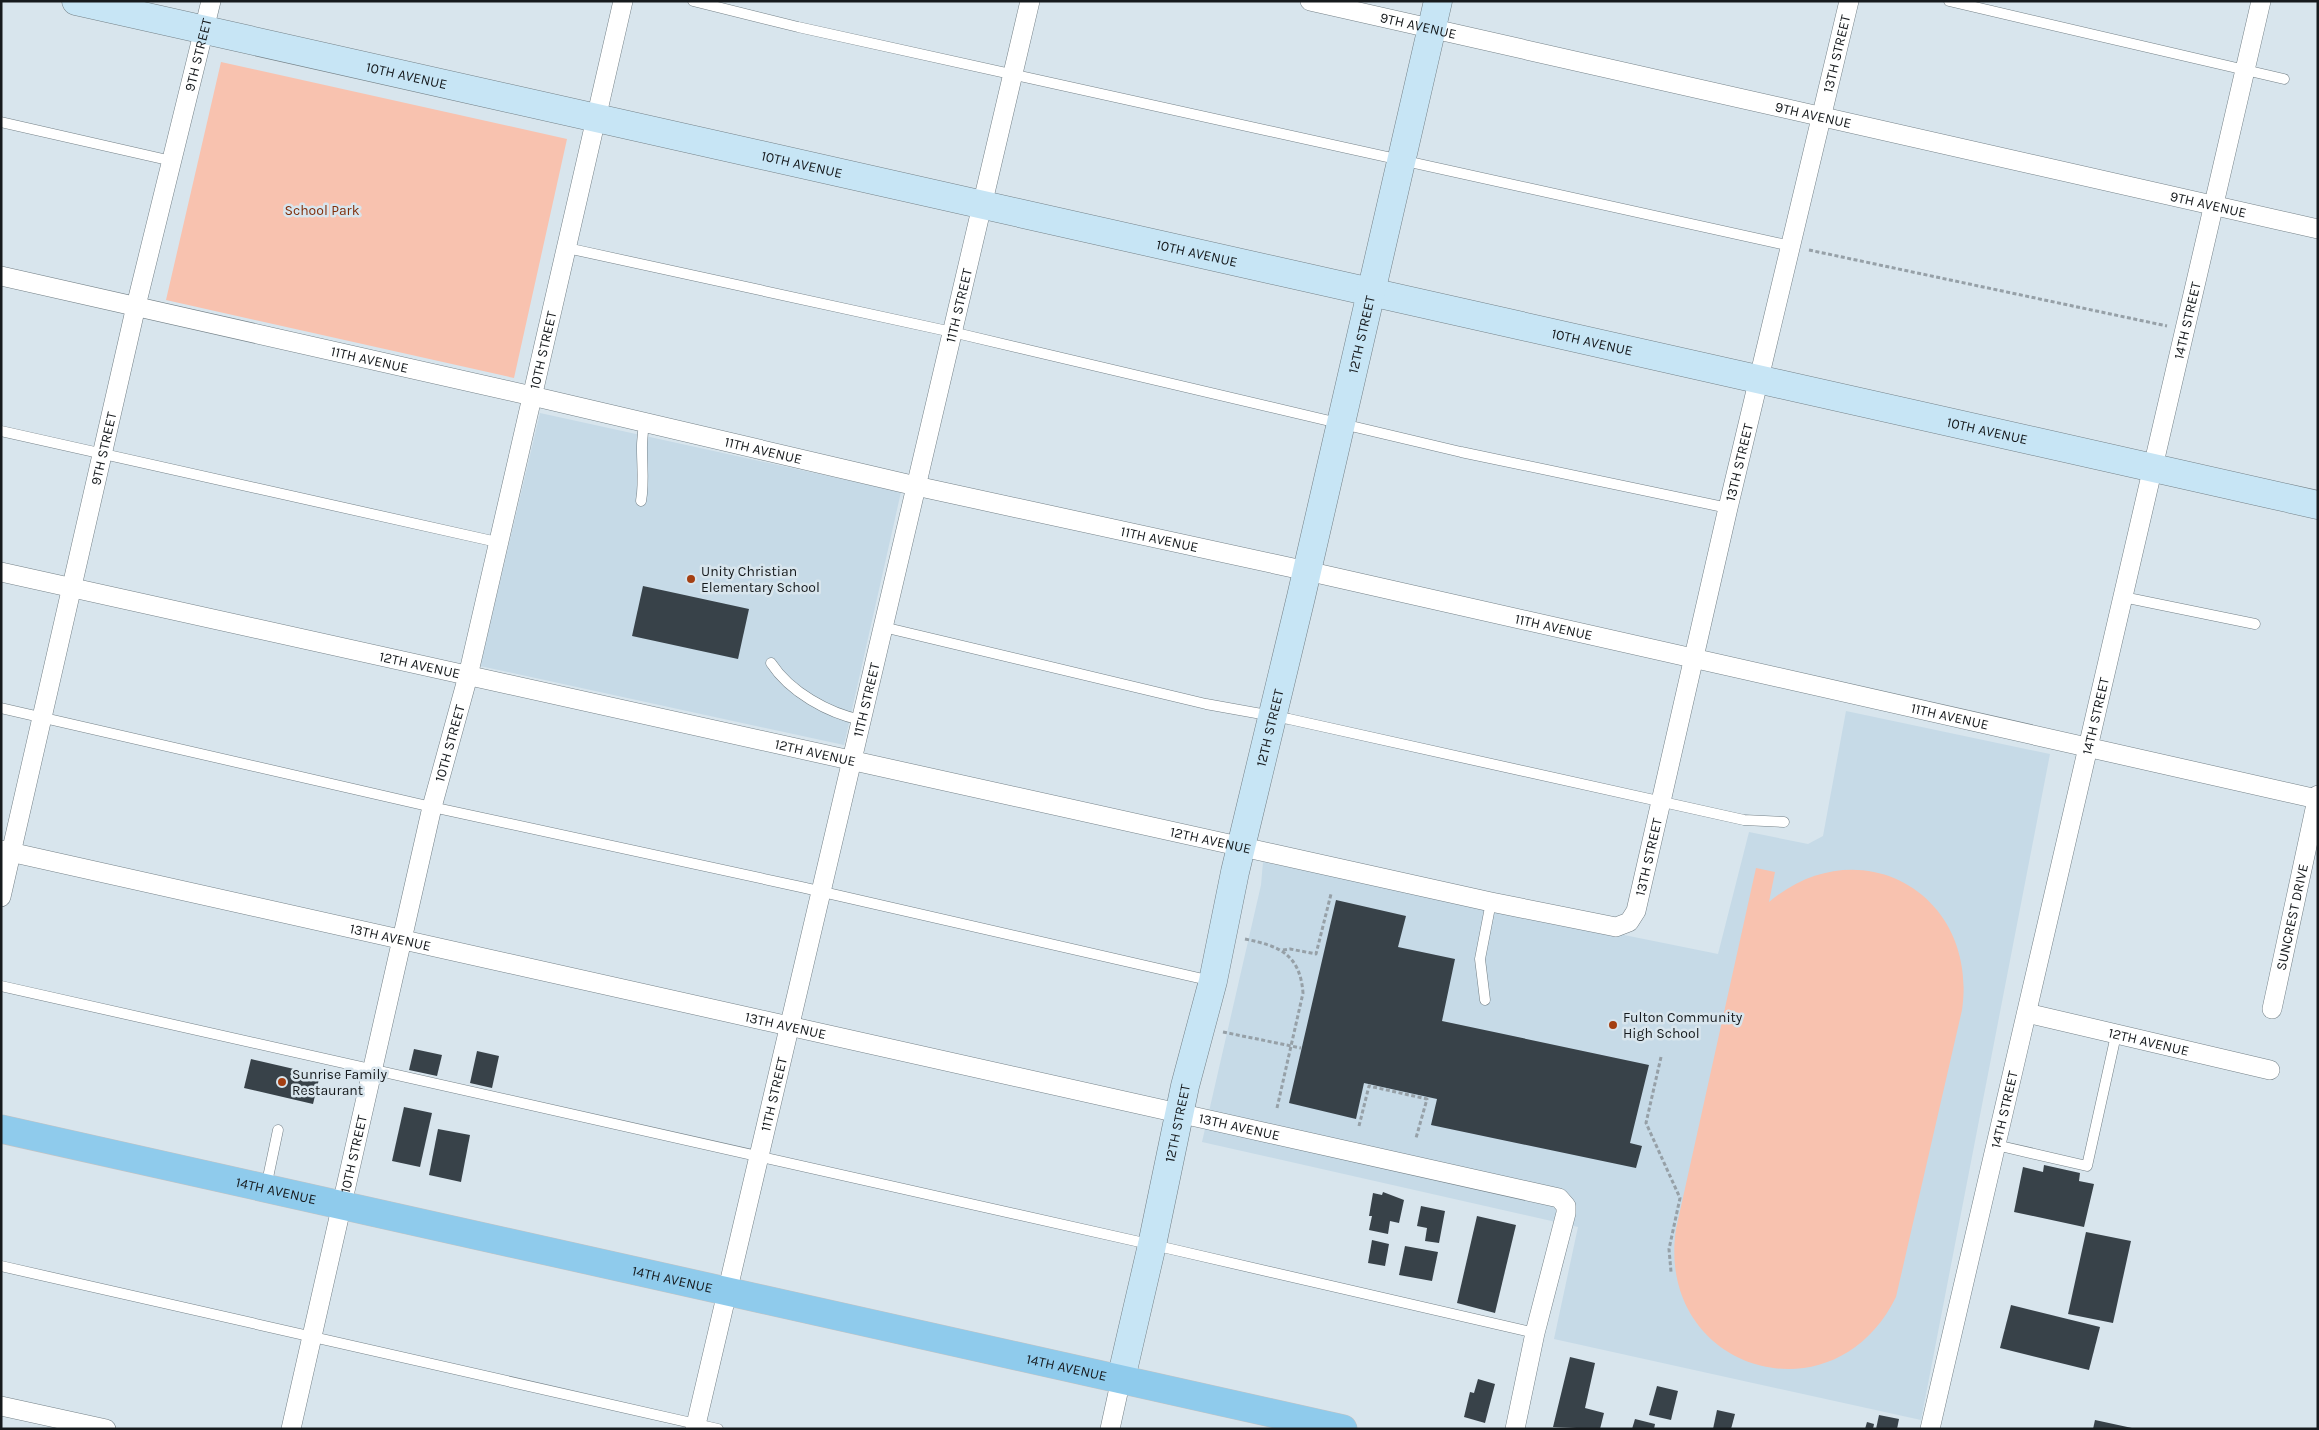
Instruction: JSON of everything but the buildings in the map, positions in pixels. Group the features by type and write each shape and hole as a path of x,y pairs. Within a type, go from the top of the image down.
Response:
{"main road":[{"name":"14TH AVENUE","path":"1,1129 1344,1429"}],"street":[{"name":"10TH AVENUE","path":"76,1 2318,505"},
{"name":"9TH STREET","path":"1,897 6,851 43,718 136,306 211,1"},
{"name":"10TH STREET","path":"291,1429 432,807 468,676 497,542 598,118 623,1"},
{"name":"11TH STREET","path":"695,1426 1030,1"},
{"name":"9TH AVENUE","path":"1310,1 2318,229"},
{"name":"12TH STREET","path":"1110,1429 1152,1245 1184,1086 1213,981 1242,847 1274,716 1438,1"},
{"name":"13TH STREET","path":"1629,922 1636,911 1728,508 1850,1"},
{"name":"14TH STREET","path":"1930,1429 2261,1"},
{"name":"11TH AVENUE","path":"1,276 532,396 916,486 1307,571 2317,797"},
{"name":"12TH AVENUE","path":"1,572 1492,902 1616,927 1629,922"},
{"name":"SUNCREST DRIVE","path":"2272,1009 2317,797"},
{"name":"13TH AVENUE","path":"6,851 403,938 1559,1198 1566,1206 1535,1333"},
{"name":"12TH AVENUE","path":"2026,1014 2270,1070"},
{"path":"1515,1429 1535,1333"},
{"path":"1,1406 106,1429"}],"lane":[{"path":"693,1 798,27 1791,246"},
{"path":"1949,1 2284,79"},
{"path":"1,122 172,161"},
{"path":"567,248 952,332 1341,424 1728,508"},
{"path":"641,501 644,481 641,440 645,422"},
{"path":"1,431 497,542"},
{"path":"2123,597 2255,624"},
{"path":"883,627 1206,704 1274,716 1662,800 1744,820 1784,822"},
{"path":"771,663 789,684 842,716 861,720"},
{"path":"1,708 432,807 1213,981"},
{"path":"1485,1000 1481,948 1492,902"},
{"path":"1,986 373,1068 1535,1333"},
{"path":"1996,1146 2087,1166 2116,1035"},
{"path":"266,1188 278,1130"},
{"path":"1,1266 312,1335 695,1426 718,1429"}],"path":[{"path":"1791,246 2185,330"},
{"path":"1282,950 1290,949 1316,954 1331,894"},
{"path":"1244,939 1271,944 1282,950 1302,979 1303,993 1277,1108"},
{"path":"1223,1032 1301,1048"},
{"path":"1661,1057 1646,1124 1680,1198 1669,1249 1671,1272"},
{"path":"1359,1126 1369,1086 1427,1099 1416,1138"}],"shaded area":[{"name":"Unity Christian Elementary School","path":"540,413 901,492 844,745 480,666"},
{"name":"Fulton Community High School","path":"1846,711 2050,754 1921,1420 1554,1339 1578,1227 1202,1142 1261,885 1263,862 1718,954 1749,832 1808,844 1823,836"}],"green space":[{"name":"School Park","path":"221,62 567,139 514,378 166,300"},
{"path":"1756,868 1775,872 1769,902 1804,880 1840,870 1874,872 1906,884 1932,904 1952,933 1962,969 1962,1010 1896,1297 1868,1337 1832,1360 1793,1369 1754,1364 1720,1346 1693,1317 1677,1278 1676,1229"}],"place":[{"name":"Unity Christian Elementary School","path":"691,579"},
{"name":"Fulton Community High School","path":"1613,1025"},
{"name":"Sunrise Family Restaurant","path":"282,1082"}]}
